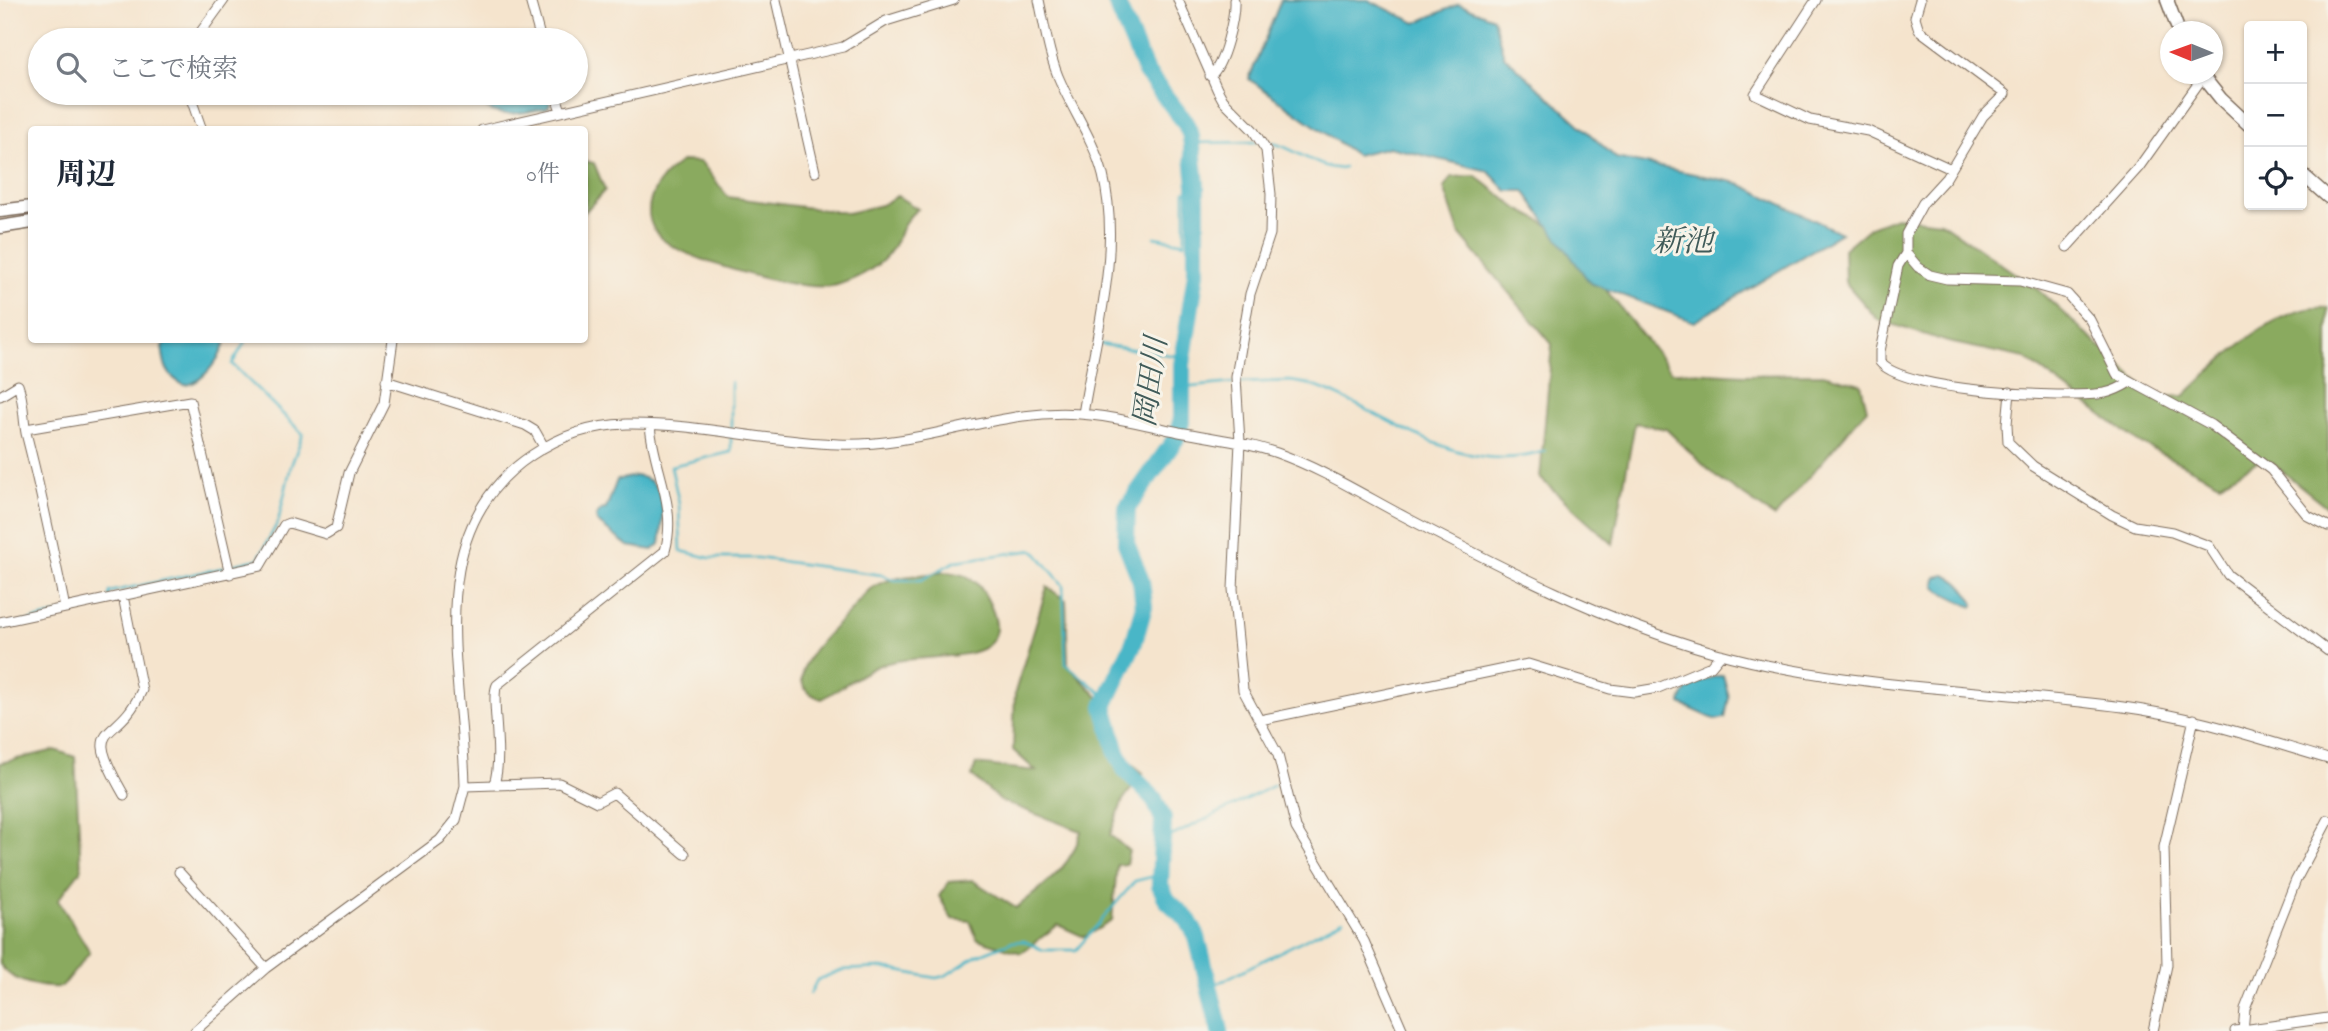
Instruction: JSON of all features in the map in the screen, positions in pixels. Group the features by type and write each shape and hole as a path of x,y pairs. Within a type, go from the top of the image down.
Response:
{"main road":[{"path":"2167,0 2175,21"},
{"path":"2210,84 2244,120"},
{"path":"2307,178 2328,197"},
{"path":"0,211 28,207"},
{"path":"0,227 28,223"}],"street":[{"path":"204,28 224,0"},
{"path":"530,0 538,28"},
{"path":"776,0 815,172"},
{"path":"588,105 843,47 886,21 954,0"},
{"path":"1039,0 1060,82 1093,143 1110,210 1110,247 1083,414"},
{"path":"1178,0 1223,100 1253,130 1266,150 1270,169 1270,234 1250,294 1236,377 1240,442 1233,589 1243,690 1278,755 1296,828 1364,941 1403,1031"},
{"path":"1210,76 1219,65 1233,20 1234,0"},
{"path":"1816,0 1755,94 1810,120 1868,131 1951,169"},
{"path":"1920,0 1915,17 1919,30 2005,94 1976,125 1951,169 1923,203 1909,227 1906,253 1898,266 1881,351 1883,366 1901,375 1941,384 2010,392 2093,394 2113,391 2130,382"},
{"path":"2067,247 2139,167 2196,84"},
{"path":"193,105 201,126"},
{"path":"559,105 561,111"},
{"path":"499,126 587,105"},
{"path":"1906,253 1917,267 1930,275 1947,279 2020,282 2067,294 2090,320 2117,374 2211,425 2271,470 2308,516 2328,526"},
{"path":"0,622 260,566 284,525 289,523 326,534 336,528 349,473 384,403 392,343"},
{"path":"386,381 525,425 535,431 544,447"},
{"path":"0,396 18,385 65,608"},
{"path":"2010,392 2008,442 2033,466 2129,524 2172,531 2201,541 2214,553 2228,575 2328,651"},
{"path":"26,429 190,401 230,574"},
{"path":"195,1031 266,968 440,840 456,820 465,786 454,613 458,566 471,528 489,498 513,469 544,447 599,427 650,425 847,445 908,440 1016,415 1083,414 1240,442 1298,462 1490,562 1591,609 1721,654 1827,675 2124,707 2194,719 2328,759"},
{"path":"494,783 500,764 494,696 497,685 665,551 668,540 667,497 653,449 650,425"},
{"path":"123,596 142,690 135,703 105,736 102,752 124,795"},
{"path":"1260,720 1528,664 1610,689 1634,692 1658,688 1711,666 1721,654"},
{"path":"2153,1031 2167,965 2164,847 2194,719"},
{"path":"465,786 559,783 597,802 614,793 685,853"},
{"path":"2328,820 2291,893 2245,1009 2240,1030 2328,1018"},
{"path":"179,872 187,884 266,968"}],"green space":[{"path":"683,161 701,162 728,197 848,213 881,205 897,196 918,209 906,222 888,255 862,275 840,284 825,286 778,281 700,259 666,242 656,232 650,221 651,198 664,177"},
{"path":"588,162 594,163 605,190 588,209"},
{"path":"1476,176 1518,209 1558,230 1671,371 1745,375 1823,374 1861,384 1867,409 1775,517 1716,477 1666,429 1635,423 1613,544 1540,478 1552,344 1460,235 1444,188 1452,177"},
{"path":"1896,217 1941,222 2037,289 2155,397 2184,396 2231,352 2268,325 2308,309 2328,308 2328,508 2272,463 2258,461 2220,483 2138,442 2025,358 1948,342 1878,320 1845,282 1844,249 1870,227"},
{"path":"943,572 967,576 984,593 995,619 994,637 984,648 966,654 897,661 878,666 822,699 808,691 802,681 803,669 810,656 868,591 882,582"},
{"path":"1047,587 1066,600 1068,665 1100,699 1108,745 1143,773 1123,800 1110,835 1129,851 1126,864 1117,865 1112,921 1084,937 1058,925 1021,953 977,939 970,921 952,919 939,896 949,882 972,880 1016,908 1056,875 1077,844 1081,831 1001,801 972,776 976,764 1036,771 1013,750 1015,692"},
{"path":"55,750 75,757 81,870 58,900 90,952 62,987 45,987 19,980 0,964 0,763"}],"water":[{"name":"新池","path":"1281,0 1368,0 1416,23 1459,4 1493,18 1504,56 1616,158 1738,183 1841,233 1694,322 1590,283 1524,191 1507,191 1488,171 1389,147 1356,155 1249,79"},
{"path":"484,105 549,105 547,108 506,114"},
{"path":"166,343 225,343 204,375 191,384 184,385 169,373 162,346"},
{"path":"635,476 654,484 662,501 660,544 653,550 628,546 597,522 596,516 606,509 617,480"},
{"path":"1945,575 1965,590 1974,604 1972,607 1940,591 1935,585 1936,577"},
{"path":"1723,675 1729,697 1725,718 1716,720 1681,704 1682,698 1691,688"}],"waterway":[{"name":"岡田川","path":"1115,0 1146,72 1185,122 1191,136 1196,185 1196,273 1182,365 1182,418 1177,437 1127,508 1126,543 1141,581 1144,606 1134,642 1104,706 1117,753 1125,769 1154,799 1163,819 1160,885 1167,900 1188,920 1197,937 1220,1031"},
{"path":"1192,143 1256,142"},
{"path":"1263,142 1273,143 1326,166 1344,167"},
{"path":"1155,237 1185,243 1185,191 1196,191"},
{"path":"232,565 258,559 278,522 291,466 303,434 232,364 244,343"},
{"path":"1099,344 1183,357"},
{"path":"1239,383 1290,381 1308,384 1423,438 1482,457 1513,458 1545,451"},
{"path":"731,382 731,452 671,466 679,504 681,551 710,558 758,558 882,575 894,580 921,580 956,561 1034,550 1063,585 1066,664 1106,697"},
{"path":"1182,388 1233,383"},
{"path":"109,597 110,592 226,567"},
{"path":"0,628 107,603"},
{"path":"1163,836 1174,835 1275,785"},
{"path":"810,994 817,980 842,970 882,968 936,978 945,976 976,956 1011,942 1024,941 1043,950 1076,950 1135,881 1159,875"},
{"path":"1210,987 1343,920"}]}
